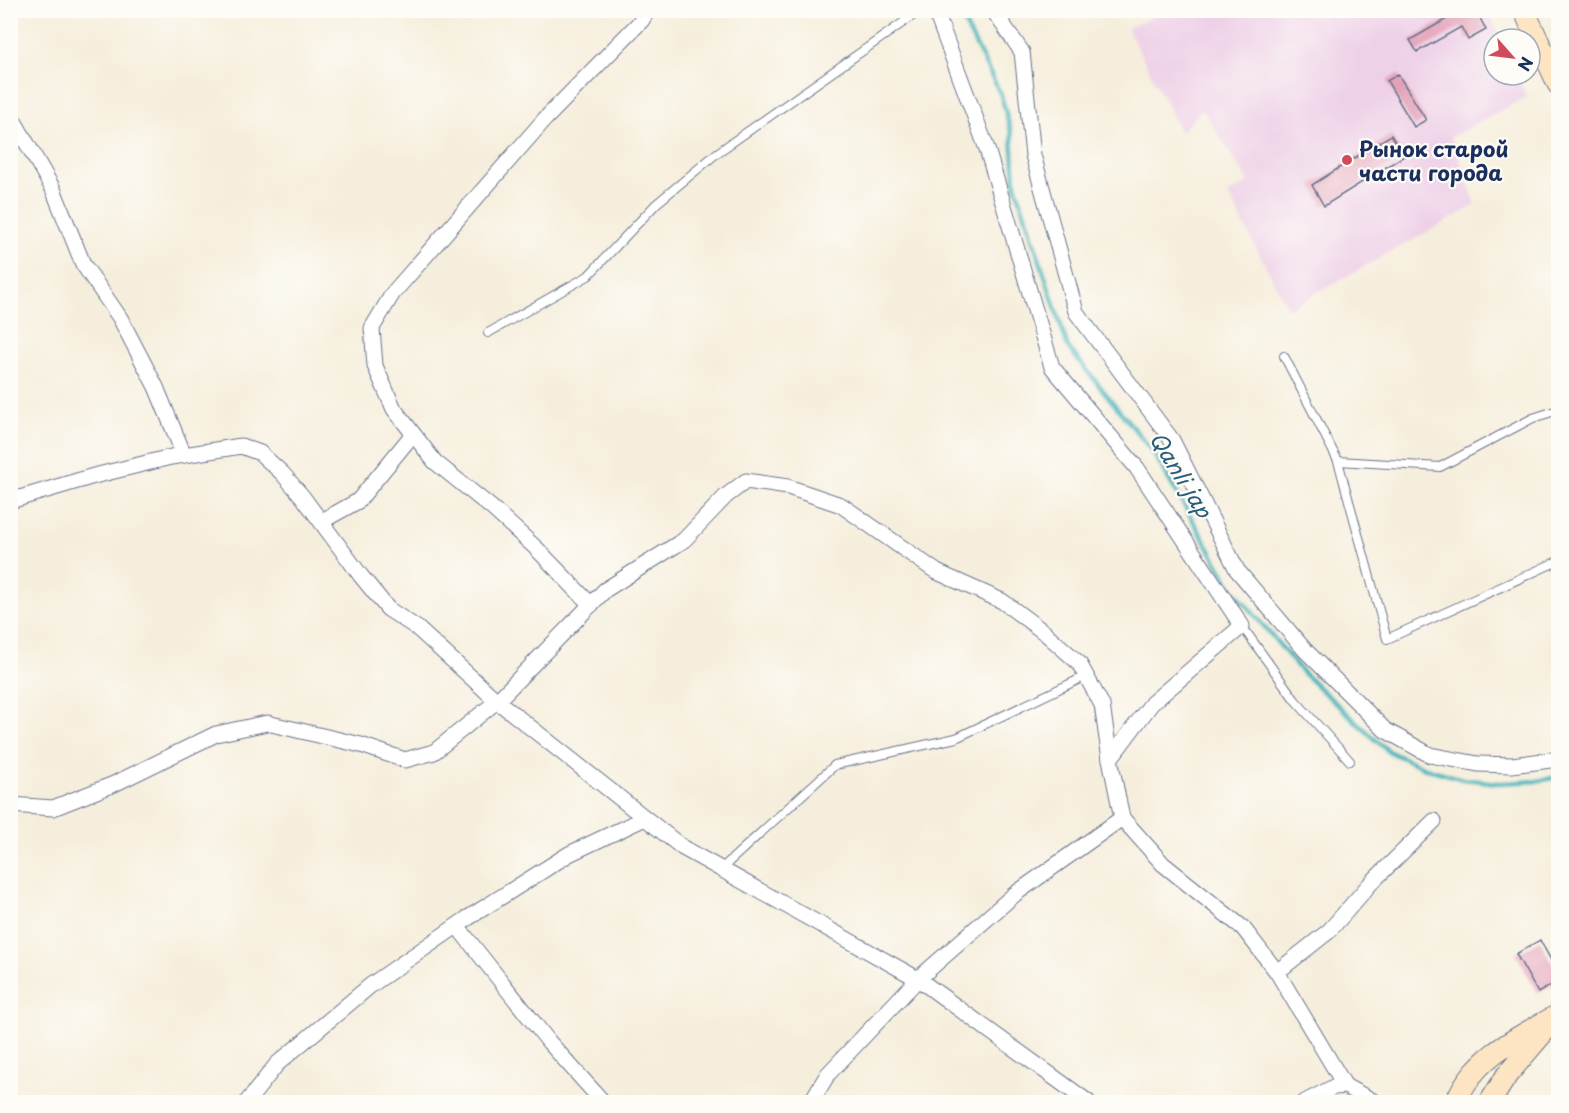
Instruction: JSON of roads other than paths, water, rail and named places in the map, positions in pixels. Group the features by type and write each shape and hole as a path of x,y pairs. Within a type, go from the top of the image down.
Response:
{"main road":[{"path":"1524,10 1558,84"},
{"path":"1456,1102 1467,1080 1486,1059 1503,1046 1558,1015"},
{"path":"1490,1102 1514,1066 1558,1015"}],"street":[{"path":"591,604 537,549 492,508 435,462 394,409 375,366 372,328 393,292 545,118 642,20 648,10"},
{"path":"935,10 987,149 1052,367 1137,468 1242,626 1152,703 1110,759"},
{"path":"993,10 1022,52 1033,155 1076,312 1172,440 1237,570 1304,649 1384,730 1430,755 1478,764 1512,765 1558,759"},
{"path":"10,114 53,189 83,264 120,318 156,387 184,455"},
{"path":"322,521 358,501 413,434"},
{"path":"10,501 94,476 184,455 241,446 261,453 282,473 322,521 361,576 388,609 417,628 497,700 683,848 918,979 1088,1102"},
{"path":"10,805 53,808 114,784 216,734 267,723 361,745 405,760 434,752 497,700 605,590 684,540 726,496 746,480 788,487 841,505 937,572 1002,601 1045,633 1078,663 1102,705 1122,818 1163,864 1243,928 1277,972 1345,1086 1375,1102"},
{"path":"247,1102 277,1064 371,986 456,926 569,854 645,818"},
{"path":"811,1102 828,1074 918,979 1015,894 1122,818"},
{"path":"1277,972 1329,931 1370,884 1434,821"},
{"path":"456,926 549,1042 603,1102"},
{"path":"1305,1102 1334,1087 1345,1086"}],"lane":[{"path":"488,333 588,276 656,204 717,153 921,10"},
{"path":"1284,356 1338,461 1388,639 1558,561"},
{"path":"1338,461 1440,467 1533,418 1558,410"},
{"path":"1242,626 1295,700 1350,761"},
{"path":"722,869 835,765 956,738 1086,676"}],"waterway":[{"name":"Qanli jap","path":"958,10 1001,95 1012,135 1015,184 1068,347 1153,452 1232,588 1303,673 1388,751 1425,768 1463,779 1499,783 1537,781 1558,777"}],"place":[{"name":"Рынок старой части города","path":"1347,160"}]}
